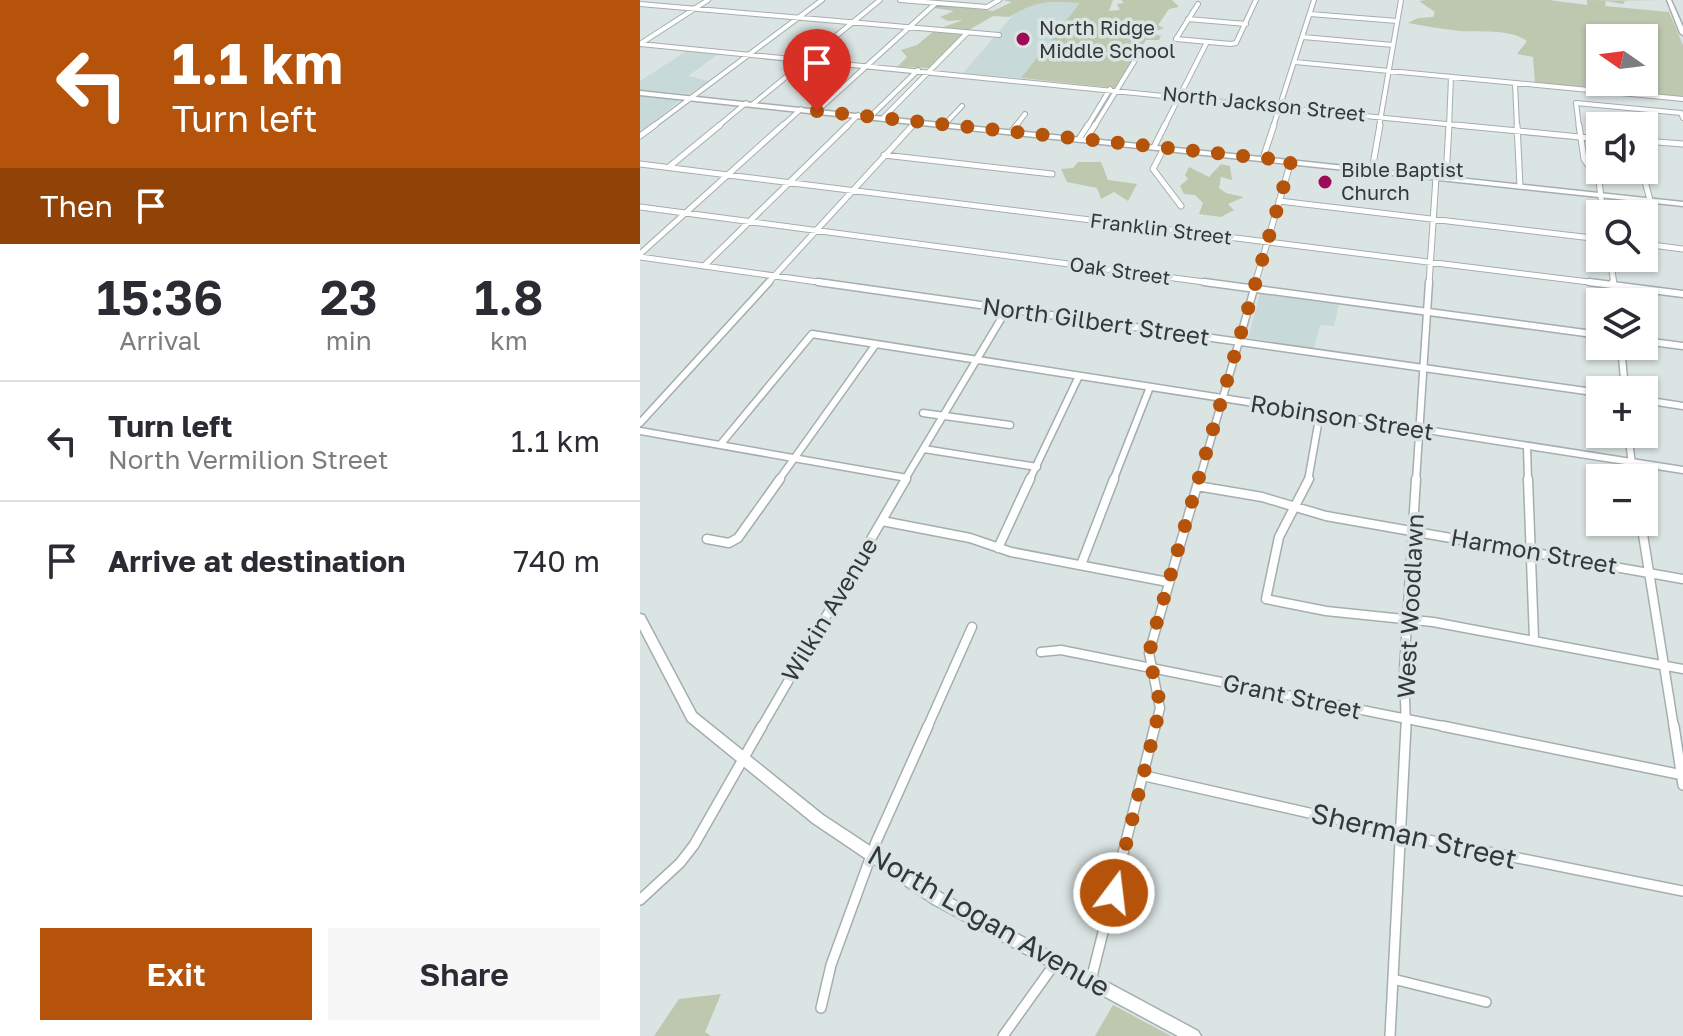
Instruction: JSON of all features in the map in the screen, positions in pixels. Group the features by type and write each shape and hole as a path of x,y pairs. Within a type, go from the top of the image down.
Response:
{"main road":[{"path":"640,93 1650,200"},
{"path":"1658,201 1683,204"}],"street":[{"path":"640,43 708,0"},
{"path":"640,136 822,0"},
{"path":"669,167 880,0"},
{"path":"900,0 991,7 999,0"},
{"path":"1198,4 1176,39 1236,43 1256,0"},
{"path":"1263,158 1314,0"},
{"path":"1372,170 1401,0"},
{"path":"1669,0 1683,33"},
{"path":"817,111 936,3"},
{"path":"640,4 999,35"},
{"path":"1310,14 1397,21"},
{"path":"1188,19 1246,24"},
{"path":"883,118 967,33"},
{"path":"1303,37 1393,45"},
{"path":"1181,206 1153,169 1180,96 1207,42"},
{"name":"North Jackson Street","path":"640,43 1586,138"},
{"path":"1082,139 1137,57"},
{"path":"1295,62 1683,99"},
{"path":"871,116 918,70"},
{"name":"West Woodlawn","path":"1390,1036 1406,720 1404,670 1407,618 1434,219 1449,123 1451,77"},
{"path":"1515,83 1520,186"},
{"path":"1602,200 1599,181 1584,159 1576,103 1681,113 1683,118"},
{"path":"945,124 962,106"},
{"path":"640,256 801,109"},
{"path":"1012,131 1025,114"},
{"path":"704,266 858,115"},
{"path":"640,423 916,121"},
{"path":"1658,142 1683,144"},
{"path":"883,155 1052,174"},
{"path":"1091,981 1160,708 1159,685 1150,667 1149,653 1291,161"},
{"name":"Franklin Street","path":"640,164 1683,294"},
{"path":"1646,184 1650,200"},
{"path":"1279,201 1586,237"},
{"name":"Oak Street","path":"640,207 1586,333"},
{"path":"1658,246 1683,249"},
{"name":"North Gilbert Street","path":"640,256 1586,391"},
{"path":"1612,272 1613,286"},
{"name":"Wilkin Avenue","path":"640,900 680,863 694,845 1007,309"},
{"name":"Robinson Street","path":"720,445 812,334 1683,470"},
{"path":"1658,343 1683,346"},
{"path":"707,539 729,543 738,538 876,344"},
{"path":"998,548 1079,376"},
{"path":"1081,565 1150,387"},
{"path":"1658,402 1683,406"},
{"path":"923,413 1010,425"},
{"path":"1320,413 1309,480 1279,537 1266,599 1326,611 1407,618 1534,639 1683,669"},
{"path":"640,431 907,478"},
{"path":"1527,446 1534,639"},
{"path":"1630,448 1632,462"},
{"path":"924,449 1037,467"},
{"name":"Harmon Street","path":"1197,486 1262,497 1326,516 1683,579"},
{"path":"882,521 1168,582"},
{"path":"1643,536 1683,785"},
{"name":"North Logan Avenue","path":"640,618 692,717 743,761 873,856 938,899 1193,1036"},
{"path":"821,1008 832,958 876,842 972,627"},
{"name":"Grant Street","path":"1041,652 1061,650 1150,667 1682,775"},
{"name":"Sherman Street","path":"1145,776 1571,871 1683,891"},
{"path":"1003,1036 1056,962"},
{"path":"1393,979 1486,1002"}],"shaded area":[{"name":"North Ridge Middle School","path":"1040,1 1081,3 1021,78 963,73 1021,7"},
{"path":"688,50 720,53 688,76 709,81 690,94 640,90 640,81"},
{"path":"640,96 678,100 679,101 640,133"},
{"path":"1260,294 1339,304 1334,326 1320,325 1314,348 1248,338"}],"green space":[{"path":"1002,0 1113,0 1109,11 1120,10 1117,4 1124,3 1121,0 1172,0 1179,7 1169,9 1158,25 1164,28 1151,33 1161,36 1159,40 1146,40 1141,48 1158,49 1146,52 1143,57 1135,56 1115,88 1021,78 1080,3 1035,5 1009,17 993,16 967,31 938,29 963,20 948,21 940,17 954,11 934,8 938,4 993,11 1012,2"},
{"path":"1549,0 1587,5 1587,0 1663,1 1625,1 1623,4 1606,1 1605,6 1669,12 1683,45 1683,97 1658,95 1658,24 1586,24 1586,88 1535,83 1533,57 1517,54 1527,41 1512,34 1459,31 1408,23 1418,18 1433,17 1435,12 1419,1"},
{"path":"935,30 964,34 929,68 897,67 907,57 901,50 917,45"},
{"path":"1078,162 1101,162 1108,180 1137,184 1128,201 1114,192 1101,199 1097,188 1067,182 1061,169 1073,168"},
{"path":"1221,164 1230,166 1232,180 1221,177 1219,188 1244,197 1228,204 1234,210 1221,217 1199,214 1203,203 1195,195 1184,194 1180,186 1188,179 1185,175 1189,167 1209,177"},
{"path":"721,994 705,1032 711,1036 654,1036 679,999"},
{"path":"1113,1005 1171,1036 1095,1036"}],"place":[{"name":"North Ridge Middle School","path":"1023,39"},
{"name":"Bible Baptist Church","path":"1325,182"}],"route":[{"path":"817,111 1291,161 1152,639 1150,667 1159,685 1160,708 1114,893"}]}
